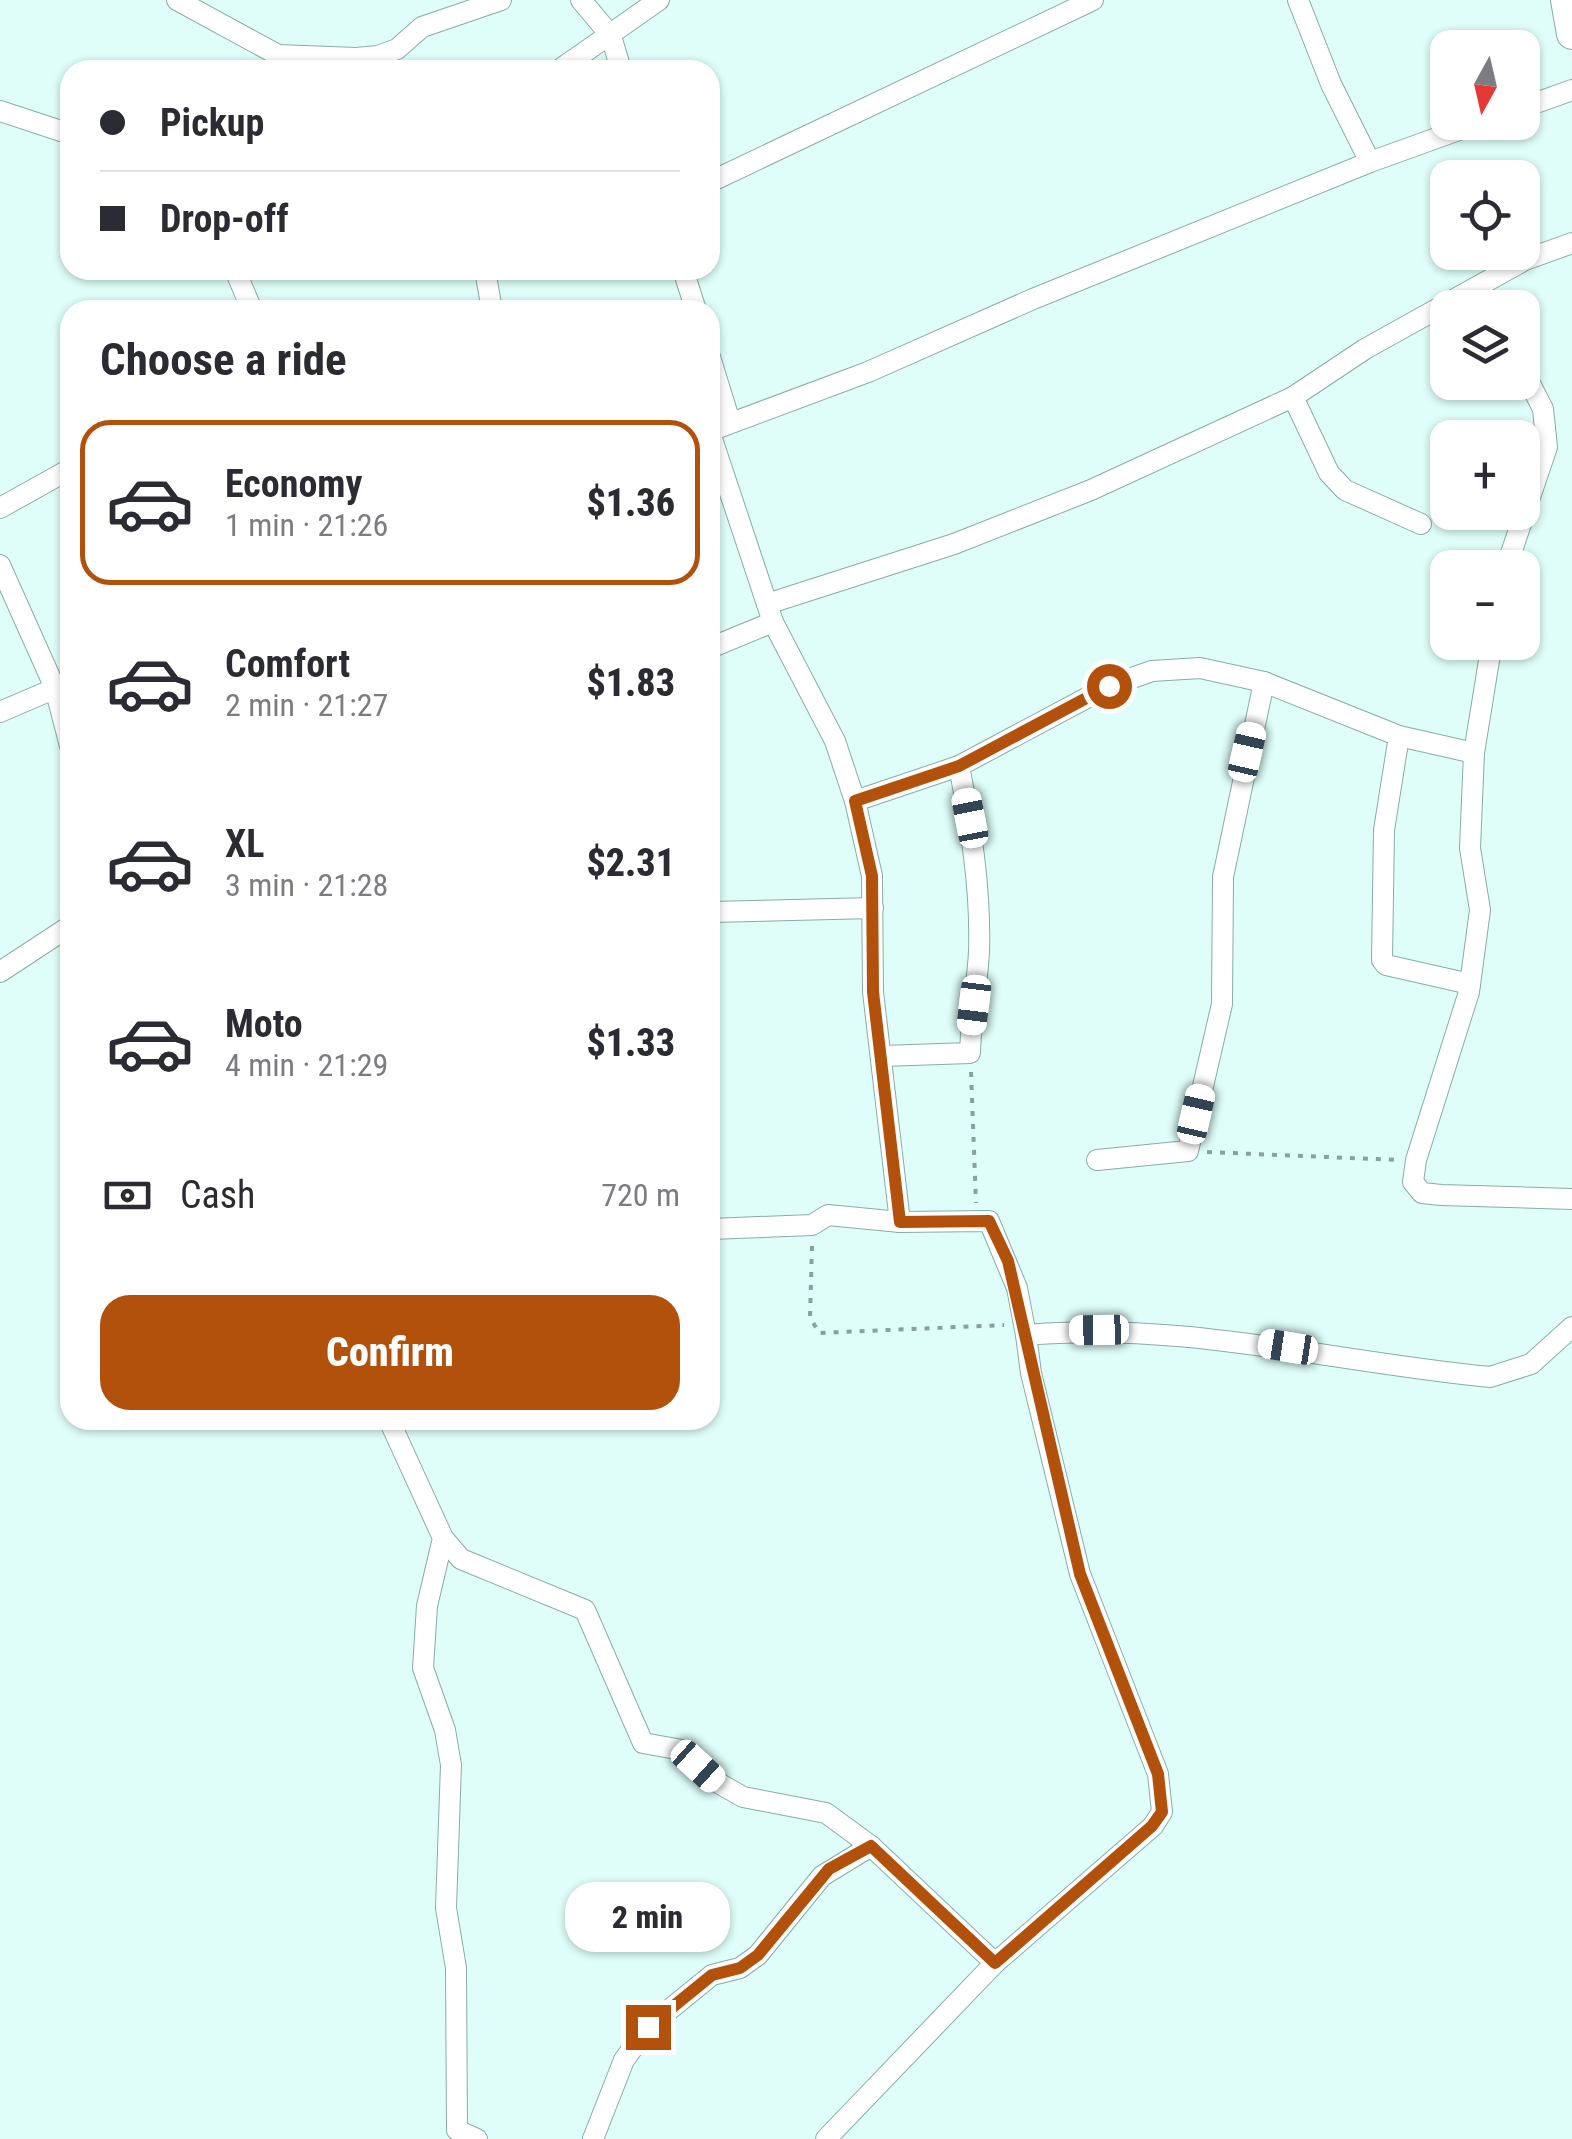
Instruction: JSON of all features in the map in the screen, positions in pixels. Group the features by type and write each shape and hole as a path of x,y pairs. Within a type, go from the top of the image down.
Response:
{"street":[{"path":"177,0 278,55 356,58 378,56 397,48 422,27 501,0"},
{"path":"581,0 611,36 618,60"},
{"path":"574,60 660,0"},
{"path":"720,177 1093,0"},
{"path":"1298,0 1331,84 1370,162"},
{"path":"1566,0 1572,34"},
{"path":"1540,102 1572,90"},
{"path":"0,111 60,131"},
{"path":"720,427 868,372 1032,299 1432,140"},
{"path":"720,642 770,613 1092,490 1293,397 1365,349 1525,260 1572,243"},
{"path":"720,389 730,422"},
{"path":"1293,397 1330,473 1346,490 1421,524"},
{"path":"1512,550 1547,447 1538,400"},
{"path":"720,462 770,613 835,741 855,801 872,876 873,992 900,1222"},
{"path":"0,508 60,475"},
{"path":"0,565 60,679"},
{"path":"1489,660 1474,753 1470,848 1480,897 1470,984 1416,1160 1414,1182 1422,1193 1572,1199"},
{"path":"855,801 959,766 1109,686 1152,671 1200,668 1264,682 1399,736 1474,753"},
{"path":"1097,1160 1188,1151 1222,1004 1223,878 1264,682"},
{"path":"0,712 60,686"},
{"path":"1399,736 1384,830 1382,960 1386,965 1470,984"},
{"path":"882,1056 970,1053 979,947 977,883 974,836 959,766"},
{"path":"720,912 873,908"},
{"path":"0,972 60,933"},
{"path":"720,1228 812,1225 828,1216 900,1222 989,1221 1008,1261 1080,1574 1158,1774 1162,1812 1152,1826 995,1963 826,2139"},
{"path":"1025,1330 1182,1333 1490,1377 1532,1364 1572,1327"},
{"path":"394,1430 444,1538 461,1559 585,1610 642,1743 682,1750 715,1781 743,1797 826,1813 871,1846 995,1963"},
{"path":"444,1538 427,1606 423,1668 445,1730 451,1765 446,1908 456,1968 465,2136"},
{"path":"593,2139 624,2060 648,2027 712,1975 740,1968 758,1955 829,1869 871,1846"}],"path":[{"path":"970,1053 976,1200 989,1221"},
{"path":"1188,1151 1416,1160"},
{"path":"812,1225 810,1317 818,1332 1025,1330"}],"route":[{"path":"648,2027 712,1975 740,1968 758,1955 829,1869 871,1846 995,1963 1152,1826 1162,1812 1158,1774 1080,1574 1008,1261 989,1221 900,1222 873,992 872,876 855,801 923,782 959,766 1003,739 1109,686"}]}
